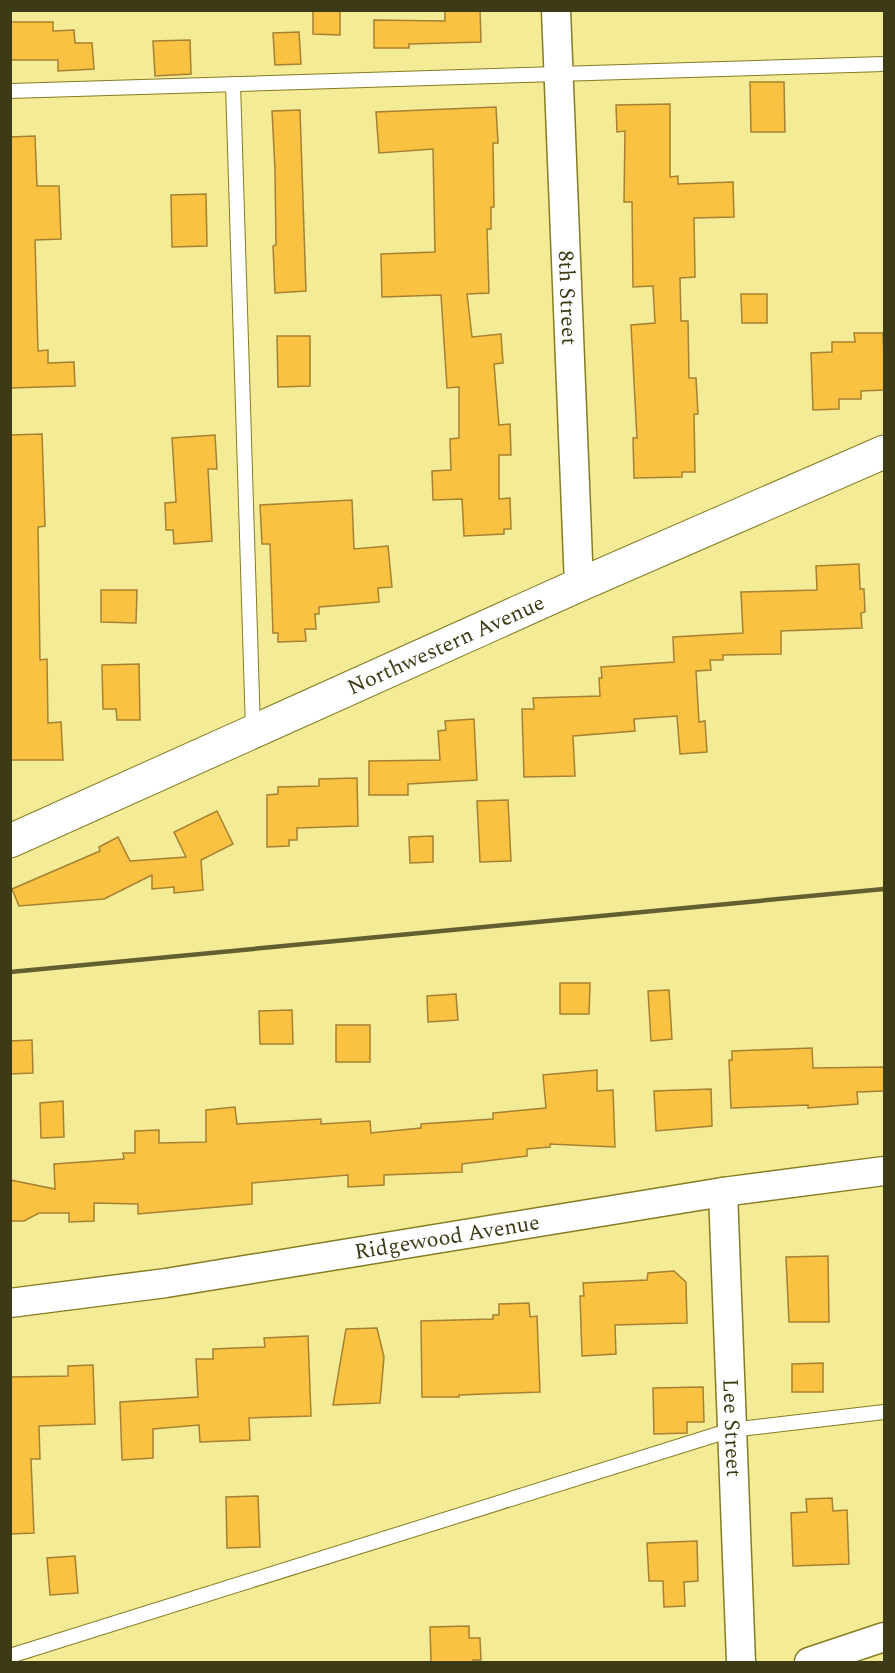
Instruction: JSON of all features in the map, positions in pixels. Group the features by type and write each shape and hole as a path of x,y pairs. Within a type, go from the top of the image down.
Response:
{"street":[{"name":"8th Street","path":"556,10 579,585"},
{"name":"Northwestern Avenue","path":"10,841 579,585 885,452"},
{"name":"Ridgewood Avenue","path":"10,1303 166,1283 723,1192 885,1171"},
{"name":"Lee Street","path":"723,1192 741,1662"},
{"path":"809,1662 885,1637"}],"lane":[{"path":"10,91 885,64"},
{"path":"233,84 254,732"},
{"path":"10,1656 731,1430 885,1412"}],"building":[{"path":"313,10 340,10 340,35 313,34"},
{"path":"445,10 480,10 481,42 409,44 409,48 374,48 374,20 445,21"},
{"path":"10,22 53,22 53,31 74,30 75,43 92,43 94,69 58,71 58,60 10,60"},
{"path":"299,32 301,64 275,65 273,33"},
{"path":"190,40 191,74 155,76 153,41"},
{"path":"750,82 784,82 785,132 751,132"},
{"path":"670,104 670,177 678,176 678,184 733,182 734,217 694,218 695,277 680,278 681,321 688,321 689,378 696,378 698,414 694,414 695,472 682,472 682,477 634,478 633,438 637,438 631,325 655,323 653,286 633,287 632,202 624,202 625,131 617,132 616,105"},
{"path":"496,107 498,143 493,143 494,207 491,207 491,229 487,229 489,293 467,294 472,337 501,334 503,363 494,364 499,425 510,424 511,455 499,455 499,499 510,498 511,529 504,529 504,534 464,536 462,499 433,500 432,471 451,470 450,439 459,438 459,387 447,388 441,295 382,297 381,254 435,252 433,149 379,153 376,112"},
{"path":"300,110 306,291 275,293 273,246 276,245 275,169 272,111"},
{"path":"35,136 37,186 59,186 61,239 35,240 38,351 48,350 48,363 74,362 75,386 10,388 10,137"},
{"path":"206,194 207,246 172,247 171,195"},
{"path":"741,294 767,294 767,323 742,323"},
{"path":"854,333 883,333 885,390 861,391 861,399 839,399 839,409 813,410 811,353 832,352 832,342 855,342"},
{"path":"277,336 310,336 310,386 278,387"},
{"path":"42,434 45,526 38,527 40,660 47,659 48,723 61,722 63,760 10,760 10,435"},
{"path":"215,435 217,469 208,469 212,541 174,544 173,530 166,530 165,503 176,502 172,438"},
{"path":"352,500 354,549 388,546 392,587 378,588 379,602 319,607 319,614 315,614 316,629 305,629 306,641 278,642 278,633 273,633 270,544 262,544 260,505"},
{"path":"859,564 860,589 864,589 865,612 861,613 862,628 781,631 781,654 723,655 723,660 710,660 711,670 696,671 699,722 705,721 707,752 680,754 677,716 634,719 635,731 573,736 575,776 524,777 522,709 534,709 533,698 600,696 601,667 674,662 673,637 743,633 741,592 817,590 816,566"},
{"path":"101,590 137,590 136,623 101,622"},
{"path":"139,664 140,720 117,720 116,709 103,709 102,665"},
{"path":"474,719 477,780 408,784 408,795 369,795 369,761 440,760 438,731 446,730 445,721"},
{"path":"357,778 358,826 297,828 297,840 289,840 289,846 267,847 267,795 278,794 278,787 319,786 319,779"},
{"path":"508,800 511,861 480,862 477,801"},
{"path":"217,811 233,844 201,860 203,890 174,893 174,887 152,889 152,875 104,899 19,906 12,889 100,851 99,847 118,837 130,861 186,857 174,832"},
{"path":"433,836 433,862 410,863 409,837"},
{"path":"560,983 590,983 589,1014 560,1014"},
{"path":"669,990 672,1039 651,1041 648,991"},
{"path":"456,994 458,1020 428,1022 427,996"},
{"path":"292,1010 293,1044 260,1044 259,1011"},
{"path":"336,1025 370,1025 370,1062 336,1062"},
{"path":"32,1040 33,1073 10,1074 10,1041"},
{"path":"812,1048 813,1068 885,1067 885,1091 857,1092 858,1104 808,1108 808,1105 731,1108 729,1060 732,1060 732,1051"},
{"path":"597,1070 597,1091 613,1090 615,1147 550,1144 550,1147 527,1149 527,1156 462,1164 462,1172 384,1175 384,1185 348,1187 348,1175 252,1183 252,1204 138,1214 138,1204 94,1203 94,1221 69,1222 69,1213 39,1213 24,1221 10,1221 10,1180 55,1189 54,1164 124,1159 123,1153 135,1153 135,1131 159,1130 159,1143 206,1142 206,1110 235,1107 237,1124 321,1119 321,1124 370,1121 371,1133 421,1128 421,1124 493,1119 493,1113 546,1108 543,1075"},
{"path":"711,1089 712,1126 656,1131 654,1091"},
{"path":"63,1101 64,1137 41,1138 40,1103"},
{"path":"828,1256 829,1322 789,1322 786,1257"},
{"path":"674,1271 686,1282 687,1323 615,1325 616,1354 582,1356 580,1296 584,1296 583,1283 647,1280 648,1273"},
{"path":"529,1303 530,1317 537,1316 540,1392 422,1397 421,1321 493,1319 493,1315 499,1315 499,1304"},
{"path":"377,1328 384,1357 380,1403 333,1405 346,1329"},
{"path":"308,1336 311,1416 249,1418 250,1440 200,1442 199,1425 153,1429 153,1458 122,1460 120,1402 198,1397 196,1359 213,1359 213,1349 265,1347 264,1338"},
{"path":"823,1363 823,1392 792,1392 792,1364"},
{"path":"93,1365 95,1424 39,1426 40,1459 31,1459 34,1533 10,1534 10,1377 68,1376 68,1366"},
{"path":"703,1387 704,1422 687,1422 687,1433 654,1434 653,1388"},
{"path":"258,1496 260,1547 227,1548 226,1497"},
{"path":"832,1498 833,1511 847,1510 849,1564 793,1566 791,1513 807,1512 806,1499"},
{"path":"697,1541 698,1581 684,1582 685,1606 664,1607 663,1581 649,1581 647,1543"},
{"path":"75,1556 78,1593 50,1595 47,1558"},
{"path":"469,1626 469,1638 480,1638 481,1660 431,1662 430,1627"}],"railway":[{"path":"10,972 884,889"}]}
